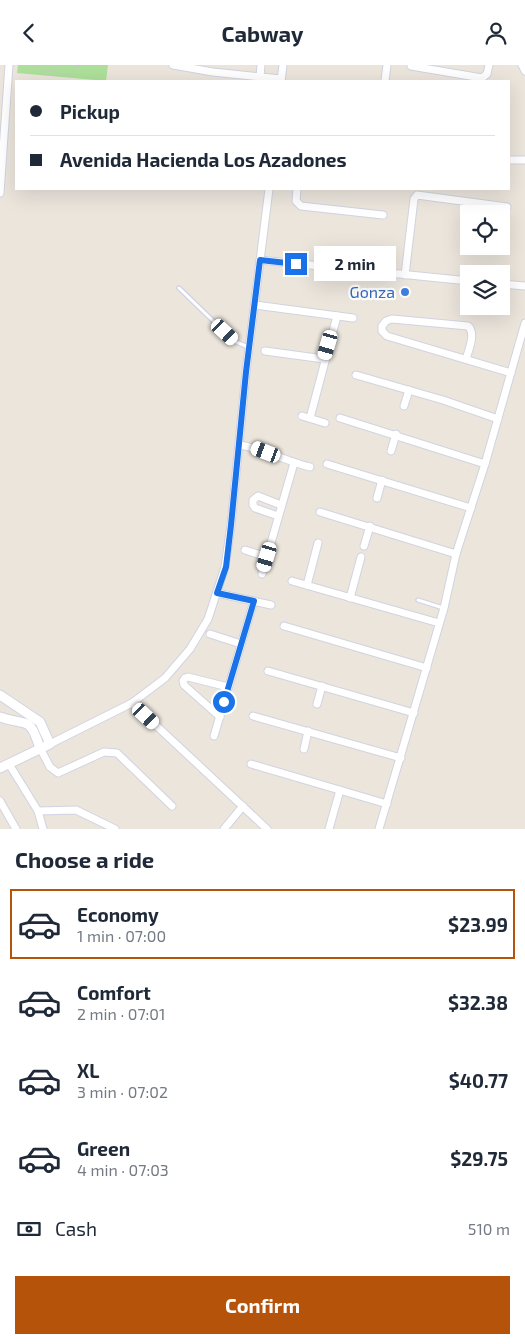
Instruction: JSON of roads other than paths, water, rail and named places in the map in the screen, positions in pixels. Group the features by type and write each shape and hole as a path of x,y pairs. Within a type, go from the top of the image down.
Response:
{"street":[{"path":"0,193 3,105 9,65"},
{"path":"173,65 281,80 283,65"},
{"path":"260,77 261,65"},
{"path":"385,80 387,65"},
{"path":"411,66 482,78 487,74 488,65"},
{"path":"522,65 525,71"},
{"path":"212,80 213,72"},
{"path":"510,160 525,160"},
{"path":"42,829 38,811 4,766 132,703 165,678 190,649 208,619 226,567 249,347 269,190"},
{"path":"297,190 296,201 301,206 383,215"},
{"path":"405,275 414,199 417,195 492,205"},
{"path":"260,260 460,280"},
{"path":"510,285 525,286"},
{"path":"255,305 353,318"},
{"path":"325,423 306,417 337,316"},
{"path":"466,359 472,333 471,328 468,326 392,319 386,321 382,326 382,331 387,336 511,373"},
{"path":"379,829 444,608 456,554 485,464 525,323"},
{"path":"265,351 324,359"},
{"path":"356,375 481,412 498,419"},
{"path":"404,407 409,390"},
{"path":"340,418 396,434 485,464"},
{"path":"392,451 396,434"},
{"path":"240,445 252,447 310,467"},
{"path":"262,574 294,463"},
{"path":"327,464 471,508"},
{"path":"377,498 382,480"},
{"path":"278,516 255,508 252,505 258,496 281,505"},
{"path":"320,511 456,554"},
{"path":"364,546 370,526"},
{"path":"307,585 318,543"},
{"path":"245,550 267,557"},
{"path":"350,598 361,557"},
{"path":"292,581 439,623"},
{"path":"217,593 272,605"},
{"path":"214,736 254,601"},
{"path":"284,626 427,668"},
{"path":"210,634 241,644"},
{"path":"268,671 414,713"},
{"path":"220,717 184,685 183,681 188,677 228,687"},
{"path":"317,703 322,686"},
{"path":"0,695 40,722 50,744"},
{"path":"132,703 267,829"},
{"path":"3,718 12,717 15,711 13,705"},
{"path":"253,716 401,757"},
{"path":"3,718 27,723 31,726 50,767 58,773 104,752 116,753 172,806"},
{"path":"304,749 308,731"},
{"path":"250,764 387,803"},
{"path":"329,829 340,790"},
{"path":"0,801 16,829"},
{"path":"224,829 243,806"},
{"path":"38,811 76,809 115,829"}],"lane":[{"path":"179,288 234,341 249,347"},
{"path":"418,600 444,608"}],"place":[{"name":"Gonza","path":"405,292"}]}
